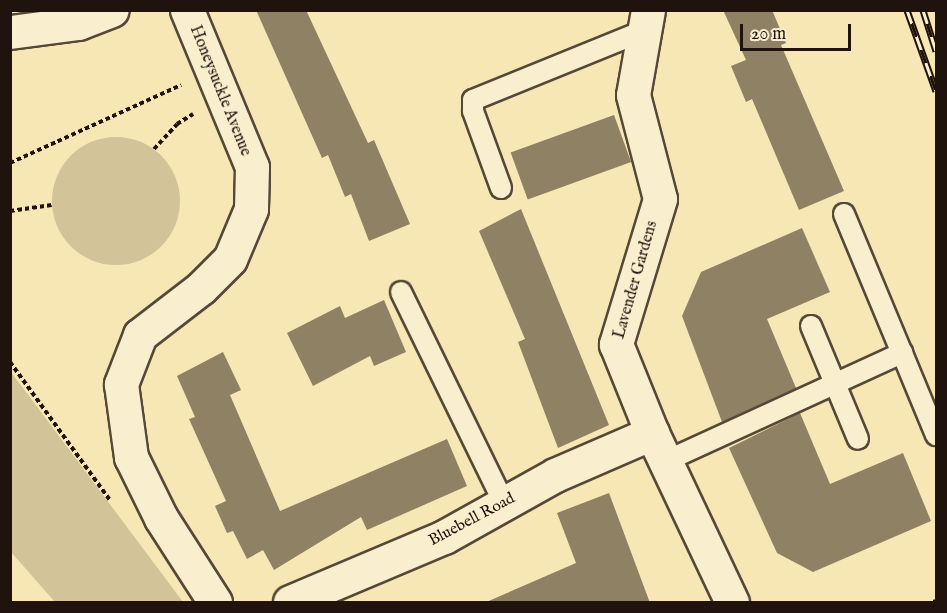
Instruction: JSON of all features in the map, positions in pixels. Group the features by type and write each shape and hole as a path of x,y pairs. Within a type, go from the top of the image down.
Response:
{"street":[{"path":"10,32 78,23 112,10"},
{"name":"Honeysuckle Avenue","path":"187,10 252,167 251,209 230,259 201,288 140,335 121,384 131,457 161,518 215,603"},
{"name":"Lavender Gardens","path":"646,20 633,95 660,199 616,344 659,447 732,603"},
{"name":"Bluebell Road","path":"290,603 444,537 555,475 659,447"}],"lane":[{"path":"501,188 473,111 473,100 646,20"},
{"path":"844,214 936,435"},
{"path":"401,292 504,503"},
{"path":"811,326 858,439"},
{"path":"659,447 836,383 902,353"}],"path":[{"path":"154,149 218,85"},
{"path":"10,163 218,85"},
{"path":"10,211 52,205"},
{"path":"10,362 117,510"}],"shaded area":[{"path":"116,137 141,142 161,156 175,176 180,201 175,226 161,246 141,260 116,265 91,260 71,246 57,226 52,201 57,176 71,156 91,142"},
{"path":"10,372 183,602 55,602 11,552"}],"building":[{"path":"256,10 306,10 368,143 374,140 410,224 369,241 351,194 345,197 328,155 322,158"},
{"path":"723,10 772,10 786,43 781,45 844,191 799,210 752,99 746,102 731,66 746,60"},
{"path":"614,115 631,162 528,200 511,153"},
{"path":"521,209 609,425 558,448 518,342 525,339 479,231"},
{"path":"802,228 830,292 767,319 796,388 722,422 682,316 701,272"},
{"path":"384,300 406,352 374,366 370,356 313,386 287,333 340,306 345,318"},
{"path":"223,352 241,390 230,395 280,511 447,439 467,486 367,530 361,517 274,570 263,550 247,559 233,531 227,533 215,506 226,501 189,419 195,417 177,376"},
{"path":"800,413 830,484 903,453 931,521 813,572 777,553 729,448"},
{"path":"609,493 650,603 484,603 576,563 557,513"}],"railway":[{"path":"907,10 936,91"},
{"path":"923,10 936,51"}]}
